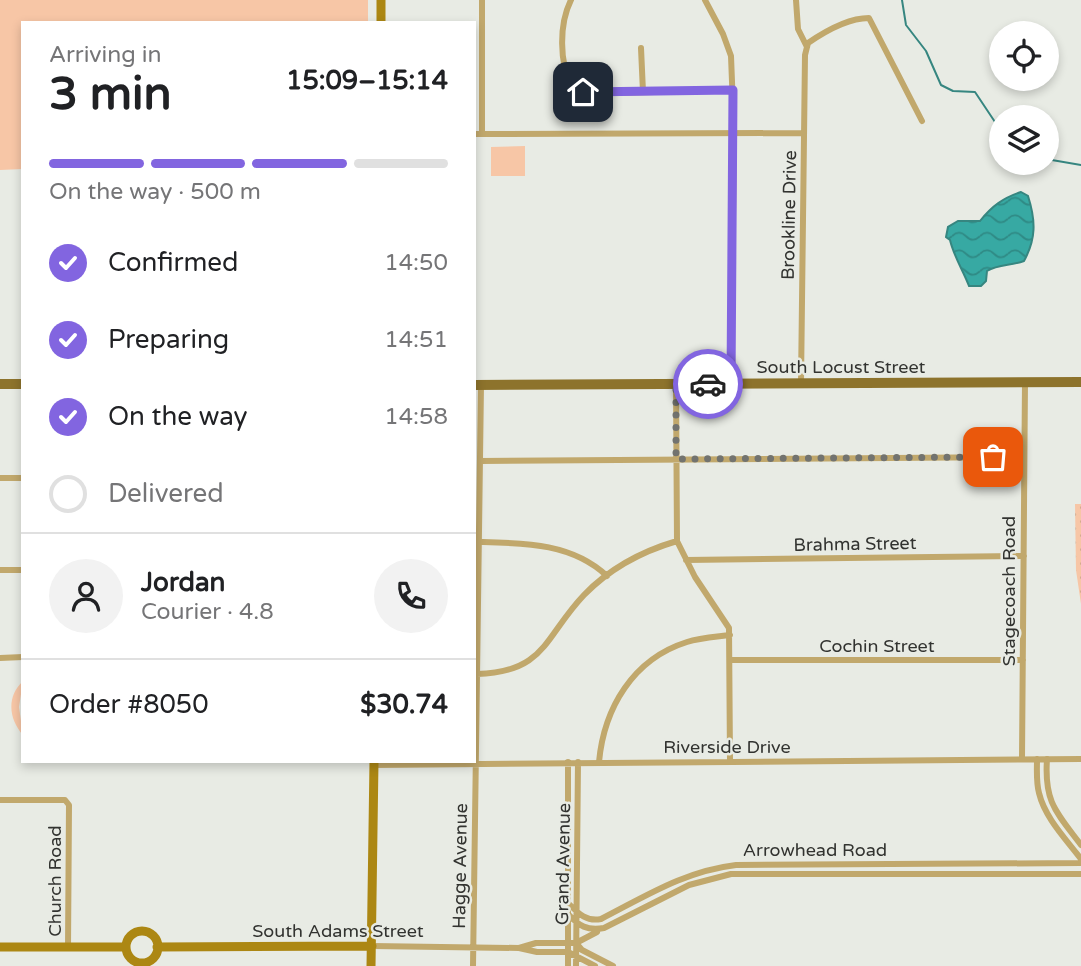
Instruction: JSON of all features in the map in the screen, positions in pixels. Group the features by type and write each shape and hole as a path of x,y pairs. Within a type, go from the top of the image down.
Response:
{"main road":[{"name":"South Locust Street","path":"478,385 1081,382"},
{"path":"0,384 21,384"}],"street":[{"path":"381,0 381,21"},
{"path":"482,0 478,134 804,133"},
{"path":"571,0 564,27 563,57 565,75 572,87 583,92 733,90"},
{"path":"705,0 731,56 734,133 731,384"},
{"path":"796,0 798,29 807,47"},
{"path":"807,47 808,43 821,34 861,18 869,18 922,121"},
{"name":"Brookline Drive","path":"801,383 807,47"},
{"path":"641,48 643,92"},
{"name":"Stagecoach Road","path":"1022,758 1025,382"},
{"path":"676,384 677,541 695,577 729,628 730,761"},
{"name":"Hagge Avenue","path":"476,720 480,542 478,385"},
{"path":"480,461 1024,457"},
{"path":"0,478 21,478"},
{"path":"477,674 509,671 529,660 551,639 585,594 607,576 654,548 677,541"},
{"path":"480,542 533,543 558,549 583,560 607,576"},
{"name":"Brahma Street","path":"686,560 1024,556"},
{"path":"0,570 21,570"},
{"path":"599,762 612,707 629,680 658,655 673,647 689,641 730,635"},
{"path":"0,658 21,657"},
{"name":"Cochin Street","path":"730,660 1023,660"},
{"path":"1037,759 1041,801 1081,861"},
{"path":"1047,759 1046,789 1049,799 1081,845"},
{"name":"Riverside Drive","path":"374,763 475,765 1081,759"},
{"name":"Grand Avenue","path":"568,762 568,914 576,966"},
{"name":"Grand Avenue","path":"572,943 576,922 578,762"},
{"path":"371,966 374,763"},
{"name":"Hagge Avenue","path":"473,966 475,765"},
{"name":"Church Road","path":"0,800 65,800 69,805 68,948"},
{"name":"Arrowhead Road","path":"576,911 588,919 601,919 684,876 736,864 1081,861"},
{"name":"Arrowhead Road","path":"568,952 572,943 689,885 732,874 1081,874"},
{"path":"568,903 576,911"},
{"path":"568,914 588,929 604,928"},
{"path":"142,931 153,937 157,947 153,960 139,963 130,958 126,947 130,936 142,931"},
{"path":"519,947 536,943 572,943 614,966"},
{"path":"0,947 126,947"},
{"name":"South Adams Street","path":"157,947 519,947"},
{"path":"519,947 537,952 568,952 594,966"},
{"path":"568,952 568,966"}],"shaded area":[{"path":"0,0 368,0 368,21 21,21 21,169 0,170"},
{"path":"525,146 525,176 491,176 491,147"},
{"path":"1075,504 1081,504 1081,604 1076,570"},
{"path":"21,683 21,733 11,708"}],"water":[{"path":"1021,192 1028,196 1033,222 1033,237 1024,261 987,271 986,281 981,286 969,286 950,240 946,237 948,227 958,221 980,221 998,203"}],"waterway":[{"path":"902,0 906,25 926,51 941,85 953,91 975,92 989,113"},
{"path":"1059,161 1081,165"}],"way so far":[{"path":"708,384 676,384 676,459 993,457"}],"route":[{"path":"583,92 733,90 731,384 708,384"}]}
